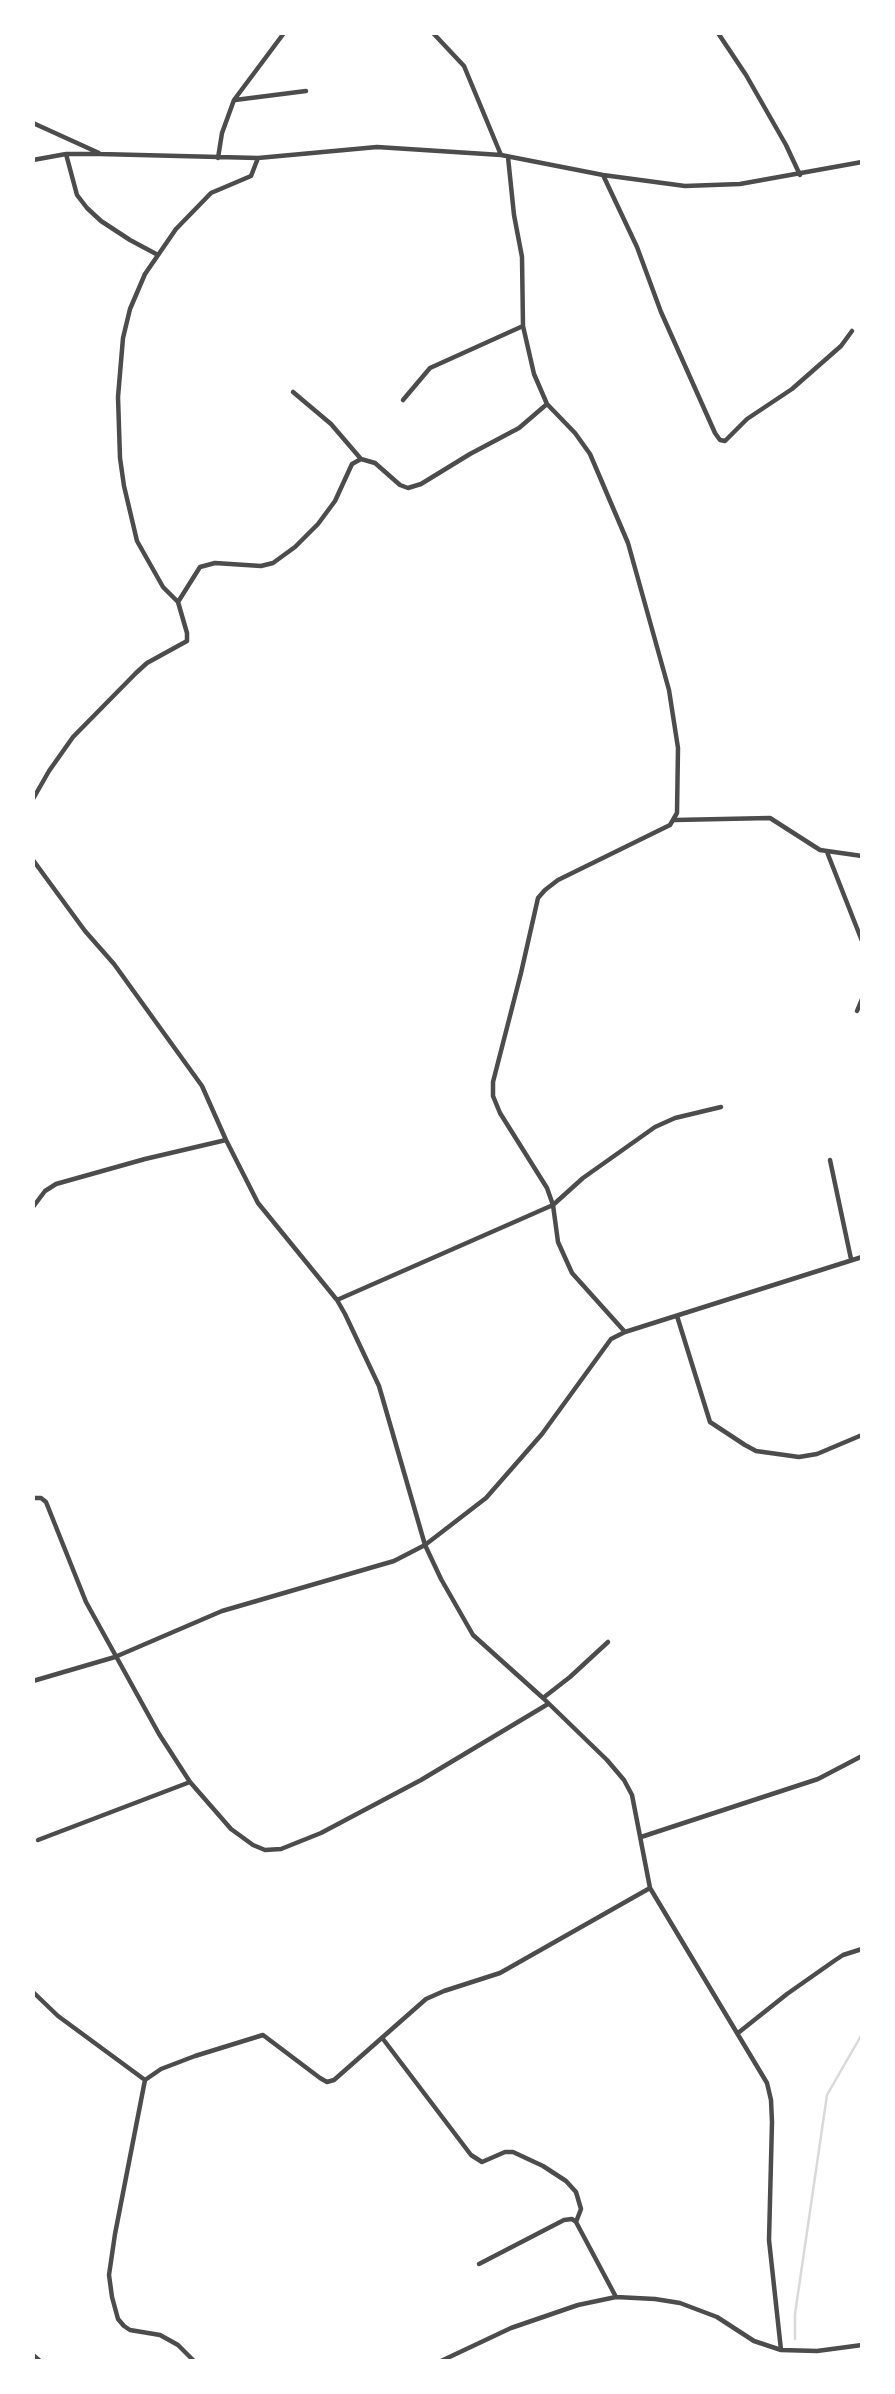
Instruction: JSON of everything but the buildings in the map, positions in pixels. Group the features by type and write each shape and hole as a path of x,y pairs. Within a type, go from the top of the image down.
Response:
{"street":[{"path":"218,158 222,133 234,100 284,33"},
{"path":"433,33 464,66 500,155"},
{"path":"718,33 746,75 800,175"},
{"path":"234,100 306,90"},
{"path":"33,123 100,154"},
{"path":"33,160 100,154 258,158 377,147 500,155 603,175 685,186 740,184 862,162"},
{"path":"66,155 75,189 87,208 101,221 158,256"},
{"path":"508,157 522,257 523,326 534,374 547,404 590,453 628,543 669,690 678,748 675,820 656,834 558,880 538,898 493,1082 494,1096 500,1113 547,1188 554,1205 558,1241 572,1273 625,1332"},
{"path":"33,799 73,737 147,663 187,641 178,602 163,587 137,541 126,496 120,458 118,380 122,338 145,274 176,229 211,193 251,176 258,158"},
{"path":"603,175 638,247 661,312 720,440 725,441 747,419 792,389 841,346 852,331"},
{"path":"403,400 430,368 523,326"},
{"path":"293,392 331,424 361,459 375,463 400,485 408,488 421,484 519,428 547,404"},
{"path":"178,602 200,567 215,563 261,566 273,563 295,547 335,501 352,464 361,459"},
{"path":"675,820 770,818 811,845 826,851 862,856"},
{"path":"826,851 862,942"},
{"path":"33,860 114,964 202,1086 258,1203 337,1300 379,1386 425,1545 440,1579 472,1635 607,1760 624,1780 632,1795 650,1888 767,2083 771,2100 769,2240 781,2350"},
{"path":"857,1011 862,999"},
{"path":"337,1300 554,1205 583,1178 655,1127 675,1118 721,1107"},
{"path":"33,1207 45,1191 56,1184 226,1140"},
{"path":"830,1160 851,1259"},
{"path":"33,1681 115,1657 222,1611 394,1561 425,1545 486,1498 542,1434 606,1344 625,1332 862,1257"},
{"path":"677,1316 712,1424 748,1447 799,1457 817,1454 862,1435"},
{"path":"33,1498 41,1498 46,1502 86,1602 159,1734 190,1782 231,1829 265,1850 281,1849 321,1833 421,1780 548,1704"},
{"path":"542,1698 582,1667 608,1642"},
{"path":"641,1837 818,1779 862,1756"},
{"path":"38,1840 190,1782"},
{"path":"194,2361 160,2334 130,2330 124,2326 118,2319 112,2297 109,2275 115,2234 145,2080 195,2056 263,2035 327,2082 342,2075 426,1999 500,1973 650,1888"},
{"path":"738,2033 834,1961 862,1949"},
{"path":"33,1992 58,2016 145,2080"},
{"path":"383,2039 475,2159 482,2162 513,2152 543,2166 566,2181 576,2192 581,2209 576,2222"},
{"path":"479,2264 564,2220 572,2219 616,2297"},
{"path":"440,2361 511,2328 578,2305 616,2297 680,2303 717,2317 754,2341 781,2350 817,2351 862,2345"},
{"path":"33,2354 40,2361"}],"waterway":[{"path":"795,2339 795,2314 827,2095 862,2034"}]}
